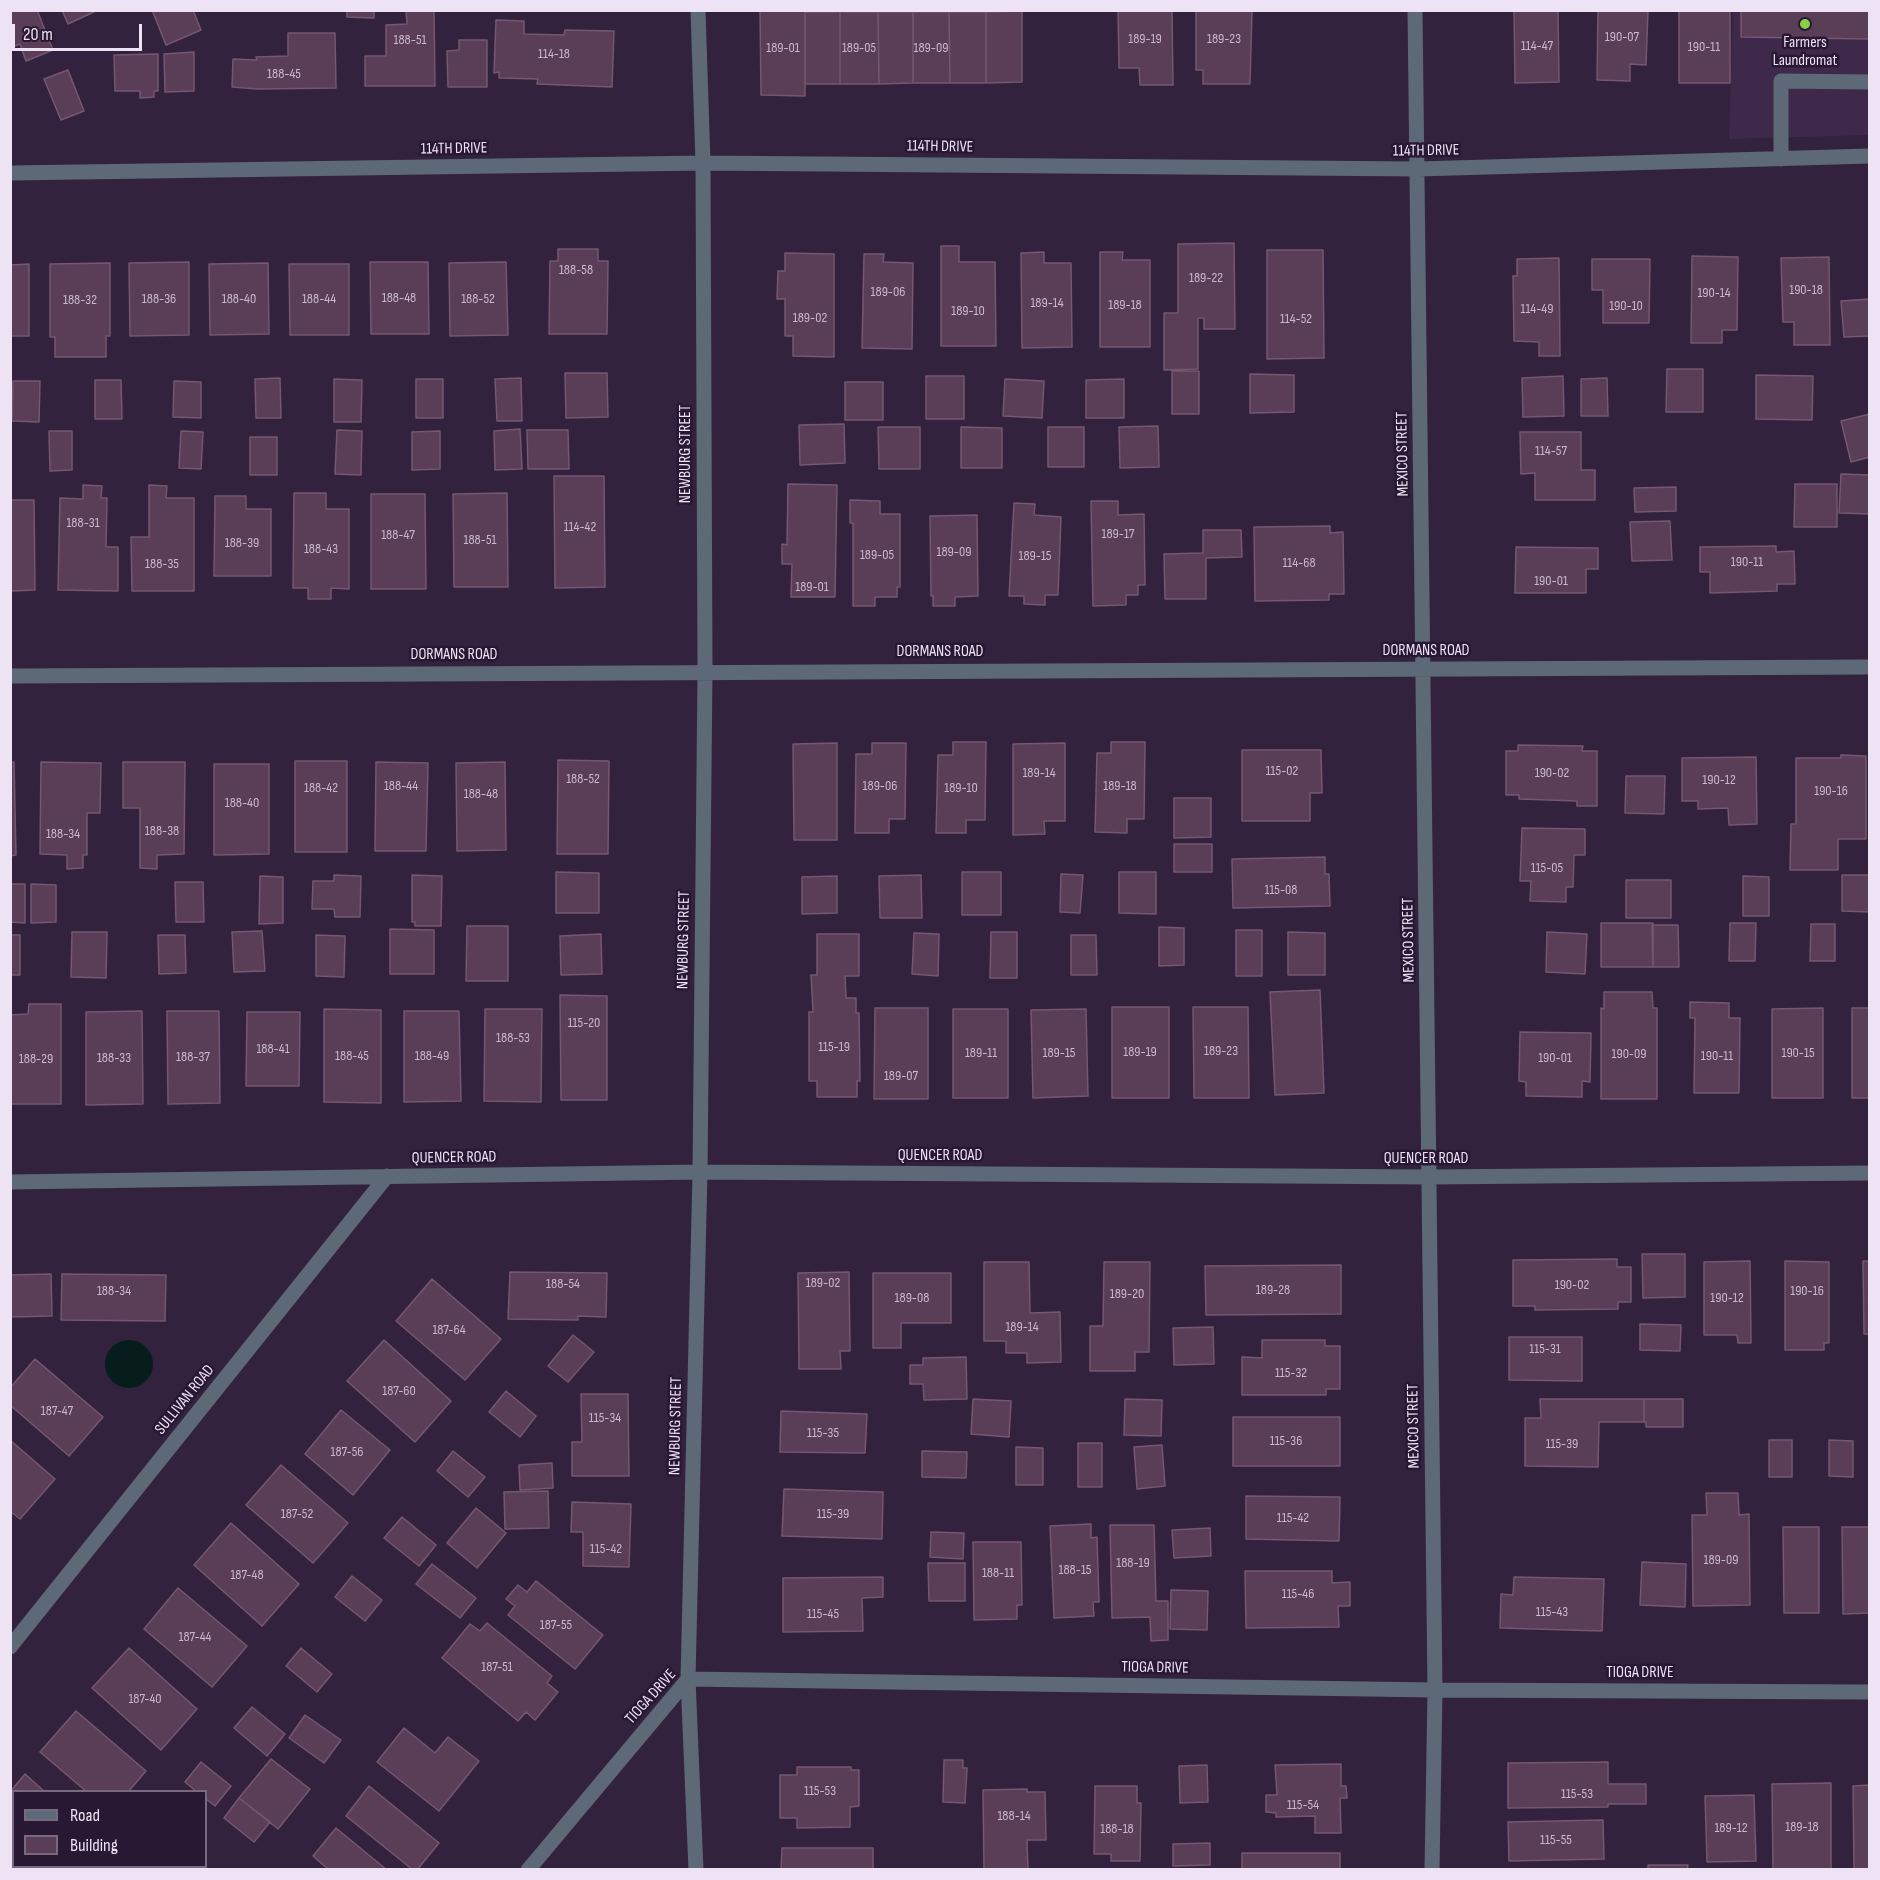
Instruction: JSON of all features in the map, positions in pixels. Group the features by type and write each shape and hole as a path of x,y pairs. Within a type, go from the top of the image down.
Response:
{"street":[{"name":"NEWBURG STREET","path":"696,1869 688,1679 700,1172 705,671 703,163 698,10"},
{"name":"MEXICO STREET","path":"1415,10 1435,1690 1432,1869"},
{"path":"1781,159 1781,81 1869,82"},
{"name":"114TH DRIVE","path":"10,173 703,163 1418,169 1869,156"},
{"name":"DORMANS ROAD","path":"10,676 1869,667"},
{"name":"QUENCER ROAD","path":"10,1182 700,1172 1430,1177 1869,1173"},
{"name":"SULLIVAN ROAD","path":"10,1647 387,1176"},
{"name":"TIOGA DRIVE","path":"528,1869 688,1679 1435,1690 1869,1692"}],"shaded area":[{"path":"1733,11 1869,11 1869,135 1729,139"},
{"path":"124,1340 134,1340 146,1347 153,1359 153,1369 146,1381 134,1388 124,1388 109,1377 105,1369 105,1359 116,1344"}],"building":[{"path":"10,10 37,10 53,50 26,61 20,44 10,48"},
{"path":"62,10 98,10 68,24"},
{"path":"152,10 193,10 201,30 166,45"},
{"path":"347,10 374,10 374,18 347,17"},
{"path":"406,10 434,10 435,86 365,86 365,56 386,56 386,25 407,24"},
{"path":"760,10 805,10 805,96 761,95"},
{"path":"1118,10 1172,10 1173,85 1140,85 1139,68 1119,68"},
{"path":"1196,10 1252,10 1250,84 1203,84 1203,70 1196,70"},
{"path":"1514,10 1558,10 1559,82 1515,83"},
{"path":"1598,10 1648,10 1646,65 1630,64 1630,81 1597,80"},
{"path":"1679,10 1730,10 1730,83 1679,83"},
{"name":"Farmers Laundromat","path":"1741,10 1870,10 1870,39 1741,37"},
{"path":"1022,11 1022,82 986,83 986,12"},
{"path":"805,12 840,12 840,84 805,84"},
{"path":"840,12 878,12 879,84 840,84"},
{"path":"878,12 913,12 913,83 879,84"},
{"path":"913,12 949,12 950,83 913,83"},
{"path":"949,12 986,12 986,83 950,83"},
{"path":"496,20 524,21 524,34 564,35 565,30 614,31 612,87 537,84 538,79 499,78 499,72 494,73"},
{"path":"288,33 335,33 336,88 232,87 233,59 257,60 256,57 288,56"},
{"path":"459,40 487,40 487,87 448,87 447,51 459,50"},
{"path":"194,52 194,91 165,92 164,54"},
{"path":"158,54 158,91 154,91 154,97 140,98 140,91 115,91 114,55"},
{"path":"68,70 84,111 61,120 44,79"},
{"path":"1234,243 1235,329 1204,329 1204,318 1198,318 1198,369 1164,370 1164,313 1178,313 1178,244"},
{"path":"941,246 959,246 959,262 995,262 996,346 941,346"},
{"path":"558,249 598,249 598,261 608,261 607,334 549,334 550,261 558,261"},
{"path":"1267,250 1323,250 1324,358 1267,359"},
{"path":"1044,252 1044,263 1071,263 1072,347 1022,348 1021,253"},
{"path":"1100,252 1123,252 1122,260 1150,260 1150,347 1100,347"},
{"path":"785,253 834,254 834,357 793,356 793,336 785,336 785,299 777,299 778,271 785,271"},
{"path":"864,254 884,254 883,262 913,263 912,349 862,348"},
{"path":"1692,256 1738,257 1737,330 1722,330 1722,343 1691,343"},
{"path":"1829,257 1830,345 1794,345 1794,322 1783,322 1781,258"},
{"path":"1559,258 1560,356 1539,356 1539,342 1514,341 1513,276 1517,276 1517,259"},
{"path":"1592,259 1650,259 1649,323 1603,323 1603,290 1592,290"},
{"path":"189,262 189,335 130,336 129,263"},
{"path":"370,262 428,262 429,334 371,334"},
{"path":"506,262 508,335 450,336 449,263"},
{"path":"110,263 110,336 106,336 106,357 55,357 55,337 50,337 50,264"},
{"path":"268,263 269,334 210,335 209,264"},
{"path":"29,264 29,336 10,336 10,265"},
{"path":"289,264 349,264 349,335 290,335"},
{"path":"1870,299 1870,336 1844,337 1841,301"},
{"path":"1667,369 1703,369 1703,412 1666,412"},
{"path":"1172,371 1199,371 1199,414 1172,414"},
{"path":"565,373 607,373 608,417 566,418"},
{"path":"1250,374 1294,375 1294,412 1250,413"},
{"path":"1756,375 1813,376 1812,420 1756,419"},
{"path":"926,376 964,376 964,419 926,419"},
{"path":"1563,376 1564,416 1523,417 1522,378"},
{"path":"280,378 281,418 256,418 255,379"},
{"path":"521,378 522,421 497,421 495,379"},
{"path":"1607,378 1608,416 1581,416 1581,379"},
{"path":"334,379 362,380 361,422 334,422"},
{"path":"416,379 443,379 443,418 416,418"},
{"path":"1005,379 1044,381 1042,418 1003,416"},
{"path":"1124,379 1124,418 1086,418 1086,380"},
{"path":"95,380 121,380 122,419 95,419"},
{"path":"13,381 40,381 39,422 12,421"},
{"path":"174,381 201,382 201,418 173,417"},
{"path":"845,382 883,382 883,420 845,420"},
{"path":"1870,414 1870,457 1851,462 1841,421"},
{"path":"844,424 845,463 800,465 799,425"},
{"path":"1158,426 1159,467 1120,468 1119,427"},
{"path":"878,427 920,427 920,469 879,469"},
{"path":"961,427 1002,428 1002,468 961,468"},
{"path":"1048,427 1084,427 1084,467 1048,467"},
{"path":"520,429 522,469 495,470 494,431"},
{"path":"337,430 362,431 361,475 335,474"},
{"path":"527,430 568,430 569,469 528,469"},
{"path":"49,431 72,431 72,470 50,471"},
{"path":"181,431 203,432 201,469 179,468"},
{"path":"440,431 440,469 412,470 412,432"},
{"path":"1520,432 1581,432 1581,470 1595,470 1595,500 1535,500 1535,473 1521,474"},
{"path":"250,437 277,437 277,475 250,475"},
{"path":"1841,474 1870,475 1870,514 1839,513"},
{"path":"554,476 604,476 605,587 555,588"},
{"path":"788,484 837,485 835,597 791,597 792,564 782,564 782,544 787,545"},
{"path":"1795,484 1837,484 1837,527 1794,527"},
{"path":"83,485 102,486 101,498 107,498 106,547 118,547 118,591 58,590 60,498 83,499"},
{"path":"149,485 167,486 166,498 194,498 194,591 132,591 131,537 149,537"},
{"path":"1676,487 1676,511 1635,512 1634,488"},
{"path":"294,493 326,493 326,509 349,509 349,589 331,588 331,599 308,599 308,588 293,588"},
{"path":"507,493 508,587 454,587 453,494"},
{"path":"371,494 425,494 426,589 371,589"},
{"path":"215,496 246,496 246,509 271,509 271,576 214,576"},
{"path":"10,500 34,500 35,590 10,591"},
{"path":"850,500 880,501 880,514 900,514 900,587 897,587 897,597 875,597 875,606 853,606 853,523 850,523"},
{"path":"1091,501 1118,501 1118,515 1144,514 1145,585 1138,585 1138,595 1126,595 1126,605 1093,606"},
{"path":"1014,503 1035,504 1034,515 1061,517 1058,595 1045,595 1045,605 1024,604 1024,596 1009,596"},
{"path":"977,515 978,596 955,597 955,606 933,606 930,516"},
{"path":"1670,521 1672,560 1632,561 1630,522"},
{"path":"1330,526 1330,533 1343,532 1344,594 1329,594 1329,600 1255,601 1254,527"},
{"path":"1203,530 1241,530 1242,557 1206,558 1206,599 1165,599 1164,554 1203,553"},
{"path":"1776,546 1776,552 1794,551 1795,584 1777,584 1777,591 1710,593 1710,572 1700,572 1700,547"},
{"path":"1516,547 1598,548 1598,569 1586,569 1586,593 1515,593"},
{"path":"953,742 986,742 985,820 966,820 966,833 936,833 938,755 953,755"},
{"path":"1111,742 1145,742 1144,819 1127,819 1127,833 1095,832 1097,753 1111,753"},
{"path":"837,743 837,840 794,840 793,744"},
{"path":"872,743 906,743 905,819 889,819 889,833 855,833 856,754 872,754"},
{"path":"1065,743 1065,821 1044,821 1045,834 1013,835 1013,744"},
{"path":"1518,745 1583,746 1582,751 1597,751 1597,806 1577,806 1577,801 1519,799 1519,795 1506,795 1506,751 1518,751"},
{"path":"1242,750 1321,750 1322,793 1310,793 1310,821 1242,821"},
{"path":"1841,755 1866,756 1866,839 1838,839 1838,870 1790,870 1791,824 1796,824 1796,758 1841,758"},
{"path":"1756,757 1757,824 1729,825 1728,808 1698,809 1698,801 1682,801 1682,758"},
{"path":"558,760 609,761 608,854 557,854"},
{"path":"295,761 347,761 347,852 295,852"},
{"path":"14,762 16,855 10,856 10,763"},
{"path":"41,762 101,763 100,813 87,813 87,855 83,855 83,868 67,869 67,855 40,854"},
{"path":"123,762 185,762 184,854 157,855 157,869 140,868 140,808 123,808"},
{"path":"376,762 428,763 426,851 375,851"},
{"path":"505,762 506,850 457,851 456,763"},
{"path":"214,764 269,764 269,854 214,855"},
{"path":"1626,776 1665,776 1664,814 1625,813"},
{"path":"1174,798 1211,798 1211,837 1174,838"},
{"path":"1522,828 1585,829 1585,855 1574,855 1573,887 1566,887 1566,902 1530,901 1531,881 1520,881"},
{"path":"1174,844 1212,844 1212,872 1174,872"},
{"path":"1325,857 1325,874 1329,874 1330,906 1233,908 1232,859"},
{"path":"556,872 599,873 599,913 556,913"},
{"path":"962,872 1001,872 1001,915 962,915"},
{"path":"1119,872 1156,872 1156,914 1119,913"},
{"path":"1061,874 1083,875 1080,913 1060,912"},
{"path":"334,875 361,876 360,917 335,917 334,909 312,909 313,881 334,881"},
{"path":"412,875 442,876 441,926 415,926 415,922 412,922"},
{"path":"921,875 922,918 880,918 879,876"},
{"path":"1842,875 1870,875 1870,912 1842,911"},
{"path":"260,876 283,877 283,923 259,924"},
{"path":"837,876 837,913 802,914 802,877"},
{"path":"1743,876 1769,877 1769,916 1743,916"},
{"path":"1626,880 1671,880 1671,918 1626,918"},
{"path":"175,882 203,882 204,922 176,922"},
{"path":"10,884 25,884 25,923 10,922"},
{"path":"31,884 56,885 56,922 31,923"},
{"path":"1601,923 1653,923 1653,967 1601,967"},
{"path":"1730,923 1756,923 1755,961 1729,961"},
{"path":"1811,924 1835,924 1835,961 1810,961"},
{"path":"1652,925 1678,925 1679,967 1653,967"},
{"path":"467,926 508,926 508,981 466,981"},
{"path":"1159,927 1184,928 1184,965 1159,966"},
{"path":"390,929 434,930 434,974 390,974"},
{"path":"1236,930 1262,930 1262,976 1236,976"},
{"path":"262,931 265,971 234,972 232,932"},
{"path":"72,932 107,932 106,978 71,977"},
{"path":"991,932 1017,932 1017,978 990,978"},
{"path":"1288,932 1325,933 1325,975 1288,975"},
{"path":"1547,932 1587,934 1585,974 1546,972"},
{"path":"914,933 939,934 938,976 912,974"},
{"path":"601,934 602,974 561,975 560,936"},
{"path":"817,934 859,934 859,976 845,976 846,998 856,998 856,1013 859,1013 860,1081 857,1081 857,1097 817,1097 817,1081 809,1081 809,1012 813,1012 811,975 817,975"},
{"path":"10,935 20,935 20,975 10,975"},
{"path":"158,935 185,935 186,973 159,974"},
{"path":"316,935 345,936 344,977 316,976"},
{"path":"1071,935 1096,935 1097,975 1071,975"},
{"path":"1320,990 1324,1093 1275,1095 1270,992"},
{"path":"1604,992 1652,992 1653,1008 1657,1008 1657,1099 1601,1099 1601,1008 1604,1009"},
{"path":"560,995 607,996 607,1100 561,1100"},
{"path":"1690,1002 1729,1003 1729,1018 1740,1018 1739,1093 1694,1093 1695,1018 1690,1018"},
{"path":"29,1004 61,1004 61,1104 10,1104 10,1015 28,1014"},
{"path":"1112,1007 1169,1007 1169,1098 1112,1098"},
{"path":"1193,1007 1248,1007 1249,1098 1194,1098"},
{"path":"875,1008 928,1008 928,1099 874,1099"},
{"path":"1823,1008 1823,1098 1772,1098 1772,1009"},
{"path":"1852,1008 1870,1008 1870,1098 1852,1098"},
{"path":"324,1009 381,1010 381,1103 324,1102"},
{"path":"485,1009 542,1009 541,1102 484,1101"},
{"path":"953,1009 1008,1009 1008,1098 953,1098"},
{"path":"1086,1009 1088,1096 1033,1098 1031,1010"},
{"path":"142,1011 143,1104 86,1105 86,1012"},
{"path":"167,1011 219,1011 220,1103 168,1104"},
{"path":"404,1011 459,1011 461,1101 404,1102"},
{"path":"247,1012 300,1012 299,1086 246,1086"},
{"path":"1520,1032 1591,1033 1590,1082 1582,1081 1582,1097 1526,1096 1526,1082 1519,1081"},
{"path":"1642,1254 1685,1254 1685,1297 1643,1298"},
{"path":"1617,1259 1617,1267 1631,1267 1631,1302 1618,1302 1618,1309 1535,1310 1535,1306 1513,1306 1513,1260"},
{"path":"1750,1261 1751,1343 1738,1343 1737,1335 1704,1335 1704,1262"},
{"path":"1785,1261 1829,1262 1829,1343 1824,1343 1824,1350 1785,1350"},
{"path":"1863,1261 1870,1261 1870,1334 1864,1334"},
{"path":"984,1262 1029,1262 1030,1313 1060,1312 1061,1362 1027,1363 1027,1353 1006,1353 1006,1341 984,1341"},
{"path":"1104,1262 1150,1262 1149,1352 1135,1352 1135,1371 1090,1371 1090,1326 1103,1326"},
{"path":"1341,1265 1341,1314 1206,1315 1205,1266"},
{"path":"510,1272 607,1273 606,1317 578,1316 578,1320 508,1319"},
{"path":"849,1272 850,1351 840,1351 841,1369 799,1369 798,1273"},
{"path":"873,1273 951,1273 951,1323 901,1323 901,1348 873,1348"},
{"path":"51,1274 52,1316 10,1317 10,1275"},
{"path":"62,1274 166,1275 165,1321 61,1320"},
{"path":"432,1279 501,1339 465,1380 396,1321"},
{"path":"1640,1324 1681,1325 1680,1351 1640,1350"},
{"path":"1213,1327 1214,1364 1174,1365 1173,1328"},
{"path":"573,1335 594,1352 568,1382 548,1366"},
{"path":"1509,1337 1582,1337 1582,1381 1509,1380"},
{"path":"384,1340 451,1401 415,1442 347,1381"},
{"path":"1262,1340 1325,1340 1325,1346 1340,1346 1340,1389 1326,1389 1326,1395 1242,1395 1242,1357 1262,1358"},
{"path":"966,1357 967,1399 924,1400 923,1384 910,1384 910,1365 923,1365 923,1358"},
{"path":"35,1359 103,1417 69,1456 10,1405 10,1388"},
{"path":"506,1391 536,1416 520,1437 489,1412"},
{"path":"581,1394 628,1394 629,1476 572,1476 572,1442 582,1442"},
{"path":"973,1399 1011,1401 1009,1437 971,1434"},
{"path":"1125,1399 1162,1400 1161,1436 1124,1435"},
{"path":"1540,1399 1644,1399 1644,1422 1599,1422 1598,1467 1525,1466 1525,1418 1541,1418"},
{"path":"1644,1399 1683,1399 1683,1427 1646,1427"},
{"path":"341,1410 390,1450 353,1495 305,1454"},
{"path":"781,1411 867,1414 865,1453 780,1452"},
{"path":"1233,1417 1340,1417 1340,1466 1233,1466"},
{"path":"10,1440 55,1479 20,1519 10,1511"},
{"path":"1769,1440 1792,1440 1792,1477 1769,1477"},
{"path":"1829,1440 1853,1441 1853,1477 1829,1476"},
{"path":"1078,1443 1102,1443 1102,1487 1078,1487"},
{"path":"1162,1445 1165,1486 1137,1489 1134,1447"},
{"path":"1016,1447 1043,1448 1043,1485 1016,1485"},
{"path":"453,1451 485,1477 468,1497 437,1471"},
{"path":"922,1451 967,1452 966,1478 922,1477"},
{"path":"552,1463 553,1488 520,1490 519,1465"},
{"path":"281,1465 348,1523 313,1563 246,1505"},
{"path":"784,1489 883,1492 882,1539 782,1536"},
{"path":"548,1491 549,1528 505,1529 504,1492"},
{"path":"1706,1493 1738,1493 1739,1515 1749,1514 1750,1605 1693,1606 1692,1515 1707,1515"},
{"path":"1246,1496 1340,1497 1339,1541 1246,1539"},
{"path":"572,1502 631,1504 629,1567 583,1566 583,1532 571,1532"},
{"path":"476,1508 506,1533 477,1568 447,1543"},
{"path":"402,1517 436,1545 419,1566 384,1538"},
{"path":"231,1523 299,1584 262,1626 194,1565"},
{"path":"1091,1524 1091,1538 1097,1537 1099,1602 1093,1602 1094,1616 1054,1618 1050,1526"},
{"path":"1110,1525 1154,1525 1156,1601 1168,1601 1168,1640 1151,1641 1150,1617 1112,1618"},
{"path":"1783,1527 1819,1527 1819,1613 1784,1613"},
{"path":"1842,1527 1870,1527 1870,1613 1843,1614"},
{"path":"1210,1528 1211,1556 1174,1558 1172,1530"},
{"path":"931,1532 964,1533 963,1559 930,1557"},
{"path":"973,1542 1021,1542 1022,1605 1017,1605 1017,1619 974,1620"},
{"path":"1642,1562 1686,1564 1685,1607 1640,1605"},
{"path":"928,1563 965,1563 965,1601 929,1601"},
{"path":"432,1564 476,1598 460,1618 416,1584"},
{"path":"1245,1571 1332,1571 1332,1583 1350,1582 1350,1606 1338,1606 1339,1627 1246,1628"},
{"path":"352,1576 382,1600 365,1621 335,1597"},
{"path":"883,1577 883,1597 862,1598 863,1631 783,1632 783,1578"},
{"path":"1514,1577 1604,1579 1602,1631 1500,1628 1501,1594 1513,1595"},
{"path":"536,1581 603,1635 575,1669 508,1615 515,1606 506,1599 518,1585 527,1592"},
{"path":"178,1588 247,1646 212,1687 144,1629"},
{"path":"1171,1590 1208,1591 1207,1630 1170,1629"},
{"path":"487,1623 552,1676 547,1683 558,1692 535,1720 526,1712 518,1721 442,1658 470,1624 480,1631"},
{"path":"129,1648 197,1709 161,1750 92,1688"},
{"path":"301,1648 332,1674 317,1692 286,1666"},
{"path":"252,1707 285,1734 267,1756 234,1728"},
{"path":"76,1711 146,1771 130,1790 85,1790 40,1752"},
{"path":"305,1715 341,1740 324,1763 289,1738"},
{"path":"404,1728 435,1753 448,1737 479,1761 439,1811 377,1762"},
{"path":"271,1759 310,1789 278,1829 239,1798"},
{"path":"944,1760 963,1760 963,1768 967,1768 965,1803 943,1802"},
{"path":"201,1762 231,1786 215,1806 207,1800 207,1790 195,1790 185,1782"},
{"path":"1608,1762 1608,1784 1646,1784 1646,1804 1608,1804 1608,1807 1508,1808 1508,1763"},
{"path":"1341,1764 1341,1786 1346,1786 1347,1798 1340,1798 1341,1833 1315,1833 1315,1816 1276,1817 1276,1813 1266,1812 1266,1795 1277,1795 1275,1765"},
{"path":"1207,1765 1208,1802 1180,1803 1179,1766"},
{"path":"797,1767 851,1767 851,1770 859,1770 859,1806 850,1807 850,1827 797,1828 797,1818 780,1818 780,1775 797,1775"},
{"path":"25,1774 43,1790 12,1790 12,1856 10,1855 10,1792"},
{"path":"1831,1783 1831,1870 1773,1870 1772,1784"},
{"path":"1870,1785 1870,1870 1854,1870 1853,1786"},
{"path":"369,1786 439,1843 417,1870 413,1870 346,1816"},
{"path":"1095,1786 1137,1786 1137,1803 1141,1803 1140,1861 1111,1861 1111,1854 1094,1854"},
{"path":"1027,1789 1027,1792 1045,1792 1046,1840 1027,1840 1028,1870 984,1870 983,1790"},
{"path":"1754,1795 1756,1861 1707,1862 1705,1796"},
{"path":"239,1798 270,1822 254,1842 224,1818"},
{"path":"1603,1820 1604,1859 1509,1861 1508,1822"},
{"path":"336,1828 387,1870 329,1870 313,1856"},
{"path":"1210,1843 1210,1865 1173,1866 1173,1844"},
{"path":"782,1848 873,1848 873,1870 781,1870"},
{"path":"1242,1853 1340,1853 1340,1870 1242,1870"},
{"path":"1648,1865 1688,1865 1687,1870 1648,1870"},
{"path":"26,1868 64,1868 62,1870 28,1870"}],"place":[{"name":"Farmers Laundromat","path":"1805,24"}]}
